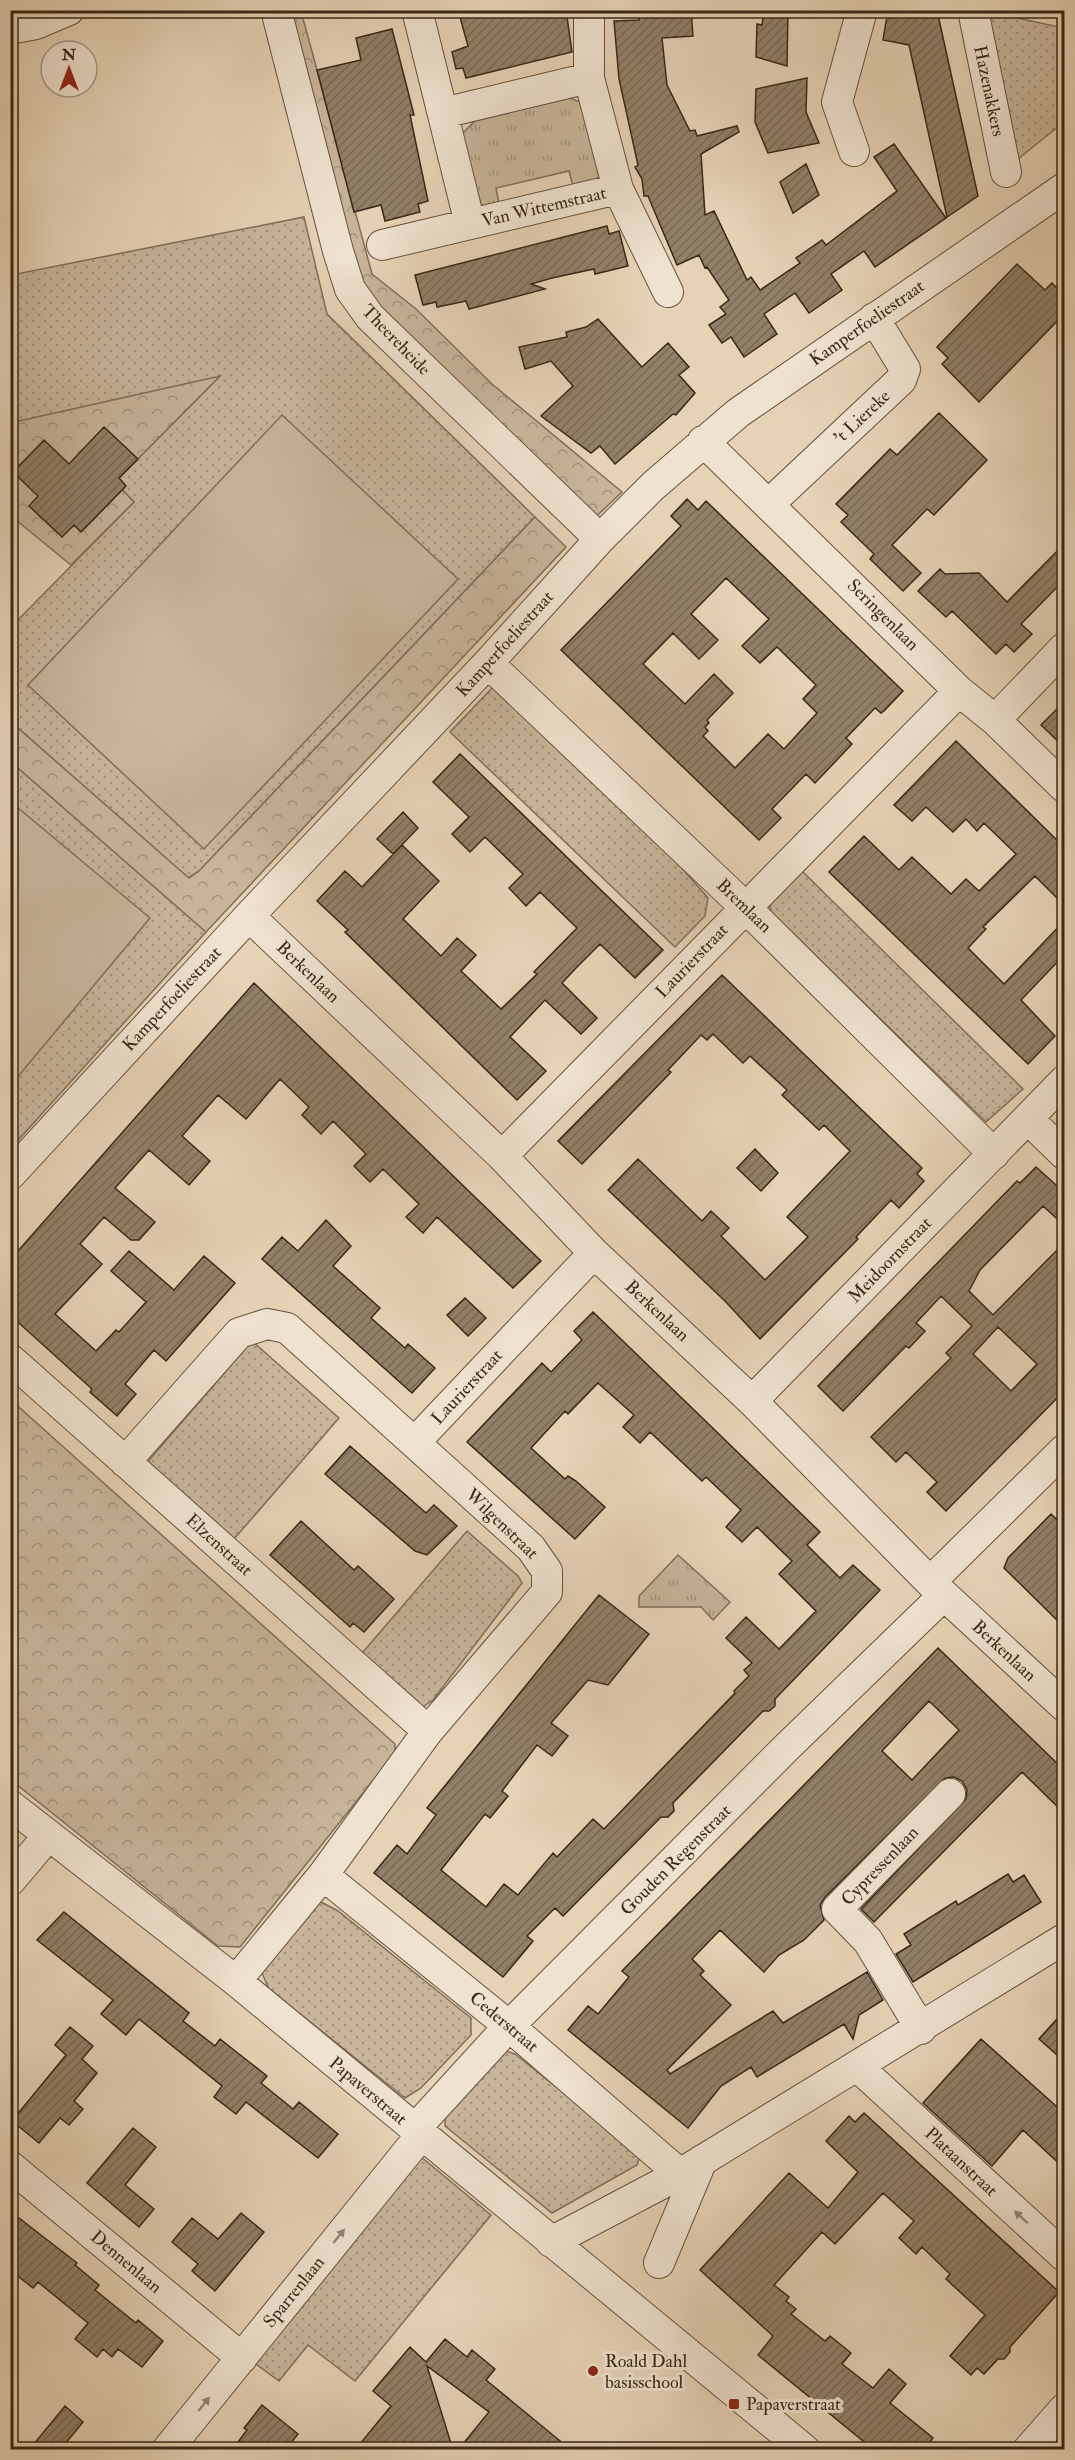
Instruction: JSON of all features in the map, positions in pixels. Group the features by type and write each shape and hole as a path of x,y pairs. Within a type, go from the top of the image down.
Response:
{"street":[{"path":"10,29 36,24 69,10"},
{"name":"Theereheide","path":"276,10 350,289 370,317 600,539"},
{"name":"Van Wittemstraat","path":"417,10 470,224"},
{"name":"Van Wittemstraat","path":"589,10 589,78 618,189 668,292"},
{"path":"854,152 837,102 862,10"},
{"name":"Hazenakkers","path":"973,10 1006,172"},
{"path":"443,112 589,78"},
{"name":"Kamperfoeliestraat","path":"10,1176 249,916 488,663 600,539 653,486 738,413 1065,188"},
{"name":"Van Wittemstraat","path":"382,245 618,189"},
{"name":"'t Liereke","path":"770,503 902,380 905,369 874,318"},
{"name":"Seringenlaan","path":"703,441 770,503 959,691 995,720 1065,787"},
{"path":"995,720 1065,648"},
{"name":"Bremlaan","path":"488,663 746,907 994,1154"},
{"name":"Laurierstraat","path":"502,1156 959,691"},
{"name":"Berkenlaan","path":"249,916 502,1156 594,1253 752,1401 937,1589 1065,1706"},
{"name":"Meidoornstraat","path":"752,1401 1065,1082"},
{"path":"1028,1119 1065,1154"},
{"name":"Laurierstraat","path":"415,1442 594,1253"},
{"name":"Wilgenstraat","path":"125,1462 239,1333 267,1324 287,1328 531,1548 547,1571 547,1592 428,1731 323,1875 236,1982"},
{"name":"Elzenstraat","path":"10,1359 428,1731"},
{"name":"Gouden Regenstraat","path":"418,2132 509,2026 787,1747 1065,1450"},
{"name":"Cypressenlaan","path":"921,2029 868,1941 837,1909 950,1794"},
{"name":"Papaverstraat","path":"10,1805 236,1982 802,2449"},
{"path":"10,1881 48,1836"},
{"name":"Cederstraat","path":"323,1875 509,2026 691,2167"},
{"path":"551,2241 691,2167 921,2029 1065,1939"},
{"name":"Plataanstraat","path":"858,2067 1065,2256"},
{"name":"Sparrenlaan","path":"167,2450 242,2358 418,2132"},
{"name":"Dennenlaan","path":"10,2166 242,2358"},
{"path":"659,2263 691,2167"},
{"path":"1028,2450 1065,2409"}],"green space":[{"path":"282,11 301,11 372,274 416,309 492,384 622,492 583,529 349,301"},
{"path":"985,11 1064,28 1064,122 1013,163"},
{"path":"570,98 580,102 600,175 596,182 574,190 569,171 496,188 500,209 481,205 462,134 476,120"},
{"path":"304,217 327,314 535,517 199,871 188,878 11,722 11,627 134,502 115,482 219,377 11,423 11,275"},
{"path":"220,376 115,482 134,502 71,565 11,516 10,423"},
{"path":"282,415 458,579 204,849 28,685"},
{"path":"535,517 566,547 206,932 11,762 11,722 189,878 199,871"},
{"path":"493,687 674,859 708,898 705,916 675,947 450,732"},
{"path":"11,762 206,932 11,1148"},
{"path":"11,802 150,918 11,1085"},
{"path":"800,869 1023,1089 986,1122 771,912 769,900"},
{"path":"252,1341 339,1418 228,1546 144,1466"},
{"path":"11,1400 395,1744 395,1753 240,1947 218,1946 11,1780"},
{"path":"467,1531 518,1576 522,1583 433,1700 417,1711 357,1659"},
{"path":"678,1555 730,1602 713,1620 701,1607 639,1607 639,1596"},
{"path":"319,1901 338,1911 471,2018 471,2035 421,2088 405,2098 269,1989 262,1973"},
{"path":"503,2050 515,2054 634,2149 640,2156 637,2165 552,2213 445,2126 445,2111"},
{"path":"420,2156 491,2215 355,2381 308,2345 279,2381 249,2359"}],"building":[{"path":"458,10 566,10 572,52 466,78 463,68 456,69 452,52 468,46"},
{"path":"638,10 691,10 693,36 662,38 667,85 690,131 695,130 697,136 737,126 739,132 701,154 705,215 714,211 747,280 751,277 760,290 800,263 796,258 822,240 826,245 897,191 874,157 894,144 946,218 875,267 864,251 831,274 842,290 809,313 795,293 764,314 777,334 744,357 731,337 722,343 709,325 726,314 720,307 729,300 707,267 705,268 699,255 677,265 648,196 644,196 642,179 635,167 638,165 619,79 614,21 639,20"},
{"path":"764,10 788,10 787,66 756,57 757,24 762,25"},
{"path":"888,10 914,10 938,15 978,196 947,217 909,45 883,40"},
{"path":"392,29 414,115 410,115 428,201 418,204 420,212 385,221 381,205 354,212 317,70 361,60 356,38"},
{"path":"807,78 806,112 819,143 768,153 755,122 756,89"},
{"path":"806,164 819,195 793,213 780,182"},
{"path":"607,226 609,234 619,231 628,266 595,274 594,269 552,278 531,284 545,289 469,309 466,301 437,307 436,302 423,305 415,275"},
{"path":"1017,264 1045,290 1052,283 1065,296 1065,313 979,402 942,364 948,358 937,347"},
{"path":"598,319 642,367 668,343 689,367 679,375 695,393 676,415 673,414 615,464 600,446 591,453 541,416 573,386 551,361 525,369 519,347 567,337 566,332 586,327"},
{"path":"939,413 987,460 934,515 927,509 892,545 921,573 903,591 870,559 874,554 841,522 848,515 836,504 890,449 897,455"},
{"path":"104,427 138,459 119,478 126,486 81,532 74,525 62,537 29,506 38,496 13,472 44,440 69,464"},
{"path":"687,499 698,510 706,501 903,691 881,713 875,708 846,738 852,744 815,783 806,774 772,809 781,818 759,840 561,650 681,526 671,516","holes":["726,578 769,619 742,646 760,663 777,647 816,685 803,699 817,713 784,749 768,734 735,768 703,736 708,731 705,727 709,723 707,720 733,693 714,674 685,704 643,664 673,633 699,659 718,640 691,614"]},
{"path":"1065,543 1065,579 1021,624 1032,634 1014,652 1006,644 996,654 952,611 946,617 918,591 940,569 945,574 979,573 1007,602"},
{"path":"1065,701 1065,748 1041,725"},
{"path":"956,741 1065,848 1065,906 1035,876 983,927 986,929 968,948 1004,984 1065,920 1065,954 1021,1000 1055,1036 1028,1064 829,872 864,836 899,870 912,857 951,894 966,879 979,891 1016,854 984,823 977,831 966,819 953,832 926,807 912,821 894,805"},
{"path":"460,754 663,950 635,978 600,944 576,968 562,983 597,1018 581,1034 545,1000 510,1037 546,1071 517,1100 345,932 348,930 317,901 345,871 362,887 402,845 439,881 403,919 441,956 457,938 476,955 461,971 501,1009 537,974 534,972 577,928 540,892 526,906 509,888 523,874 485,837 470,852 452,834 469,817 433,782"},
{"path":"403,812 418,828 393,854 377,839"},
{"path":"722,975 922,1168 917,1174 924,1181 899,1208 891,1200 856,1237 858,1239 760,1339 725,1301 608,1190 638,1159 702,1221 711,1211 729,1228 721,1236 765,1280 808,1237 787,1217 850,1151 824,1125 819,1130 782,1095 787,1090 750,1056 743,1063 713,1034 707,1040 701,1035 668,1070 671,1072 582,1164 558,1141"},
{"path":"254,983 541,1261 513,1288 437,1217 423,1233 406,1217 419,1204 383,1169 370,1182 354,1166 366,1154 333,1121 321,1134 302,1115 309,1107 280,1079 246,1119 218,1095 182,1136 210,1161 189,1185 149,1150 115,1188 155,1222 139,1240 131,1240 104,1217 80,1244 102,1264 55,1314 96,1351 116,1330 119,1332 146,1302 111,1271 129,1251 174,1290 204,1256 235,1283 166,1361 154,1350 125,1384 136,1394 117,1416 90,1392 92,1389 10,1315 10,1260"},
{"path":"755,1149 778,1173 761,1191 737,1168"},
{"path":"1036,1167 1065,1193 1065,1226 1043,1206 980,1270 969,1291 993,1315 1065,1242 1065,1390 946,1511 927,1492 937,1482 906,1452 896,1462 871,1437 951,1358 946,1353 972,1326 941,1296 916,1323 925,1331 909,1348 906,1346 843,1411 818,1386 1017,1181 1020,1183","holes":["998,1327 1037,1364 1011,1391 973,1354"]},
{"path":"326,1220 351,1246 333,1266 380,1308 371,1318 405,1348 408,1344 435,1368 412,1393 262,1259 282,1237 298,1251"},
{"path":"465,1298 486,1318 468,1336 447,1315"},
{"path":"593,1312 820,1532 807,1545 840,1578 853,1565 880,1590 775,1699 775,1706 769,1711 763,1711 673,1803 674,1811 668,1817 661,1817 563,1916 555,1908 527,1936 533,1941 503,1977 374,1873 397,1845 407,1854 436,1815 427,1808 599,1595 649,1634 608,1685 588,1680 551,1723 568,1736 552,1756 537,1745 502,1791 508,1796 490,1818 485,1814 441,1870 486,1907 504,1884 518,1895 553,1853 557,1857 593,1819 604,1829 735,1693 734,1691 749,1676 744,1670 752,1663 726,1638 746,1617 779,1649 816,1611 779,1574 792,1561 757,1527 742,1542 726,1527 741,1510 706,1477 702,1481 650,1432 640,1443 623,1427 634,1415 598,1383 568,1414 565,1411 531,1448 565,1479 568,1476 576,1481 605,1507 575,1539 467,1442 542,1363 551,1372 582,1340 574,1331"},
{"path":"350,1446 426,1513 434,1505 457,1526 427,1555 415,1551 325,1474"},
{"path":"1051,1514 1065,1527 1065,1628 1004,1568 1008,1558"},
{"path":"301,1521 354,1570 358,1566 394,1599 364,1632 353,1623 350,1627 270,1555"},
{"path":"938,1648 1065,1771 1065,1814 1022,1772 874,1922 861,1909 966,1799 967,1790 962,1781 954,1777 945,1778 825,1897 820,1905 824,1920 804,1940 779,1955 764,1972 720,1930 692,1959 704,1971 700,1975 731,2005 667,2070 670,2074 773,2011 783,2023 867,1972 883,2000 859,2015 853,2039 844,2024 757,2077 751,2067 721,2086 688,2128 568,2030 588,2006 598,2014 629,1977 622,1971","holes":["929,1701 959,1730 912,1780 882,1751"]},
{"path":"1008,1874 1013,1882 1024,1875 1041,1902 913,1982 896,1954 911,1945 904,1934 956,1901 958,1905"},
{"path":"64,1912 189,2013 183,2021 215,2046 220,2039 267,2076 261,2083 293,2109 299,2102 338,2134 318,2158 246,2102 236,2114 214,2097 222,2086 139,2019 126,2035 101,2014 113,2000 37,1940"},
{"path":"1065,2010 1065,2062 1039,2039"},
{"path":"70,2027 93,2046 82,2059 97,2073 74,2101 83,2109 69,2125 60,2118 39,2143 12,2121 66,2055 55,2045"},
{"path":"981,2039 1065,2114 1065,2169 1023,2130 992,2166 923,2103"},
{"path":"864,2113 1059,2292 1010,2347 1010,2352 1004,2359 998,2359 984,2374 977,2368 971,2375 950,2356 985,2315 946,2279 950,2274 922,2247 916,2254 899,2238 914,2221 883,2193 835,2244 822,2232 774,2285 789,2297 786,2301 796,2309 791,2314 825,2341 830,2336 851,2353 842,2364 873,2388 889,2369 906,2384 890,2403 933,2438 924,2450 874,2450 758,2355 773,2336 700,2270 789,2173 828,2208 858,2172 826,2141 849,2116 855,2122"},
{"path":"133,2128 156,2147 125,2185 154,2209 139,2227 87,2183"},
{"path":"10,2211 77,2263 75,2265 99,2285 95,2290 163,2341 142,2367 118,2349 112,2357 103,2349 97,2357 75,2339 88,2323 38,2282 33,2288 10,2270"},
{"path":"241,2213 264,2232 215,2291 192,2271 198,2264 172,2242 192,2218 218,2239"},
{"path":"445,2339 467,2357 472,2350 495,2369 486,2380 571,2450 458,2450 489,2412 427,2366 453,2450 355,2450 391,2406 373,2391 410,2347 426,2362"},
{"path":"262,2405 298,2434 285,2450 232,2450 247,2430 244,2428"},
{"path":"65,2406 83,2422 60,2450 29,2450"}],"place":[{"name":"Roald Dahl basisschool","path":"593,2371"},
{"name":"Papaverstraat","path":"734,2404"}]}
